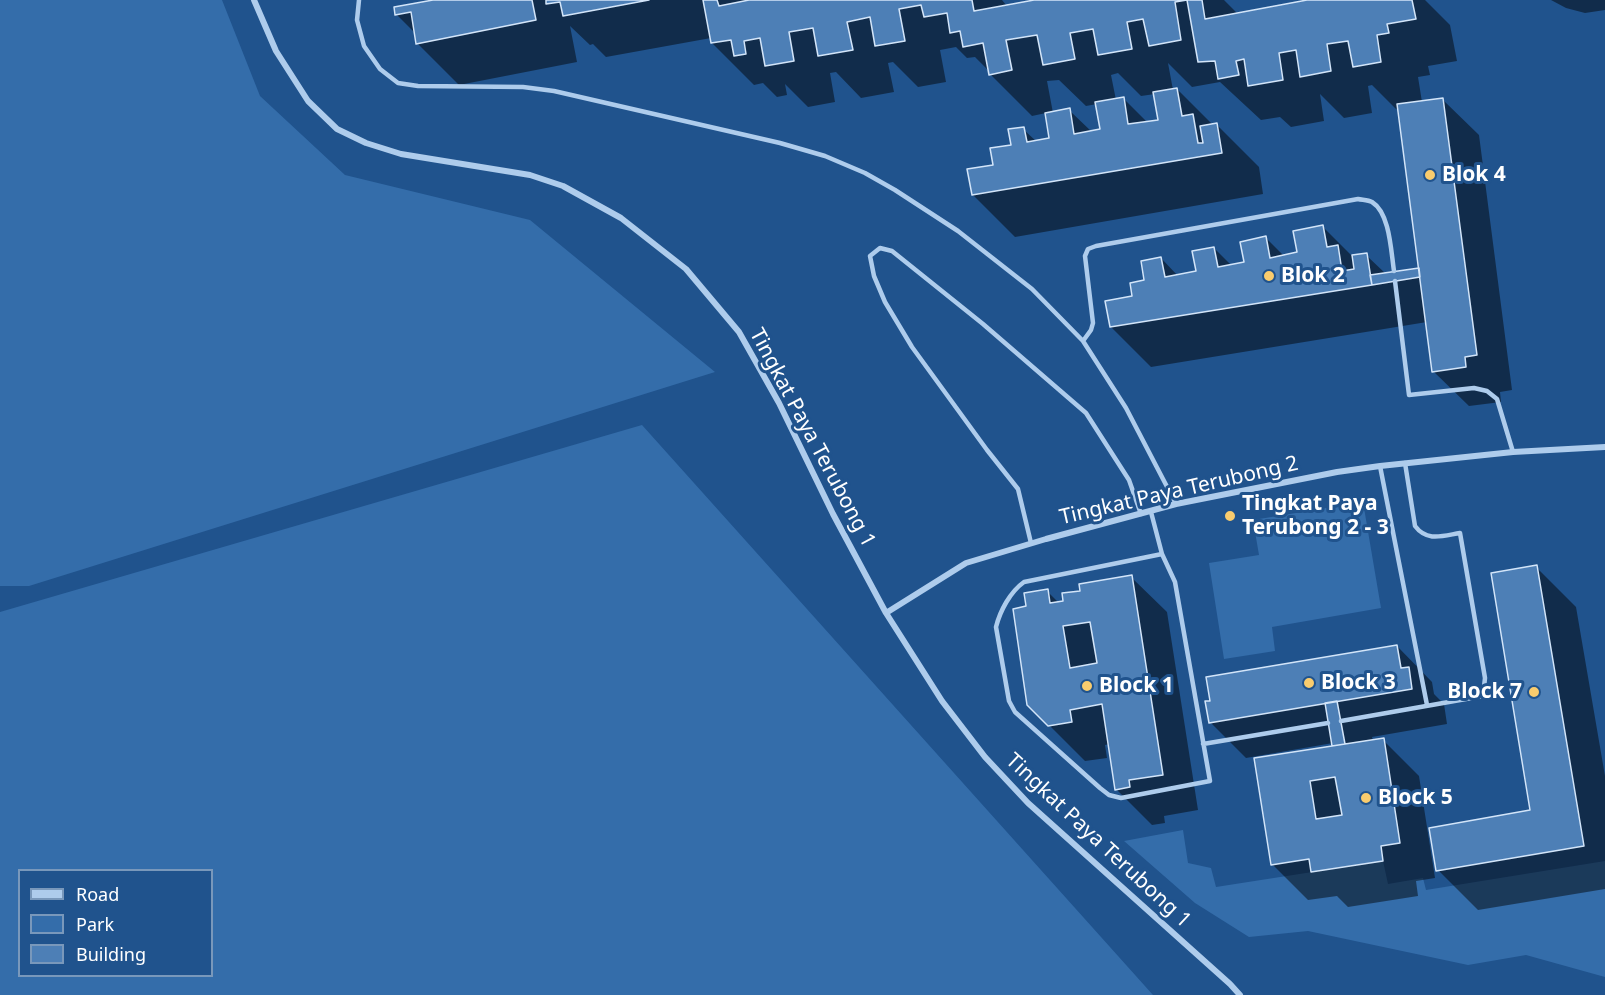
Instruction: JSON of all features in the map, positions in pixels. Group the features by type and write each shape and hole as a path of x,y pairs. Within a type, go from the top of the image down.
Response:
{"street":[{"name":"Tingkat Paya Terubong 1","path":"254,0 276,51 301,91 337,129 366,143 400,154 530,175 563,186 621,218 686,269 738,332 779,403 833,514 886,613 942,701 985,757 1028,803 1240,995"},
{"name":"Tingkat Paya Terubong 2","path":"886,613 966,563 1176,504 1337,472 1380,466 1513,452 1605,447"}],"lane":[{"path":"359,0 357,20 364,46 381,69 398,83 418,86 523,87 554,90 780,143 825,156 866,173 895,190 958,231 1032,289 1083,341 1126,408 1176,504"},
{"path":"1083,341 1093,323 1084,255 1088,249 1096,246 1358,199 1371,201 1380,210 1385,220 1394,272"},
{"path":"1031,543 1018,489 912,347 885,302 874,276 870,256 880,248 892,251 975,316 1086,413 1129,480 1142,514"},
{"path":"1395,281 1409,395 1474,388 1487,391 1497,399 1513,452"},
{"path":"1341,721 1483,696 1485,678 1460,533 1430,537 1421,533 1415,526 1405,463"},
{"path":"1380,466 1427,705"},
{"path":"1151,512 1162,554 1175,582 1210,781 1121,798 1109,795 1100,788 1015,712 1009,701 996,627 999,616 1016,588 1024,582 1162,554"},
{"path":"1203,744 1328,723"}],"green space":[{"path":"0,0 222,0 260,96 345,175 530,220 715,372 29,586 0,586"},
{"path":"642,425 1153,995 0,995 0,612"},
{"path":"1363,502 1381,608 1272,627 1275,651 1224,659 1209,563 1259,555 1253,520"},
{"path":"1183,830 1188,863 1211,868 1216,887 1383,861 1388,884 1423,878 1426,890 1605,861 1605,977 1526,955 1468,965 1308,931 1249,937 1195,903 1124,841"}],"building":[{"path":"433,0 532,0 536,20 416,44 411,12 395,15 394,7"},
{"path":"546,0 649,0 563,16 560,2 546,4"},
{"path":"703,0 717,0 719,6 749,0 972,0 974,11 1034,0 1187,0 1175,2 1181,40 1149,46 1143,19 1127,22 1132,49 1098,55 1093,29 1070,33 1075,59 1043,65 1037,35 1006,40 1012,70 989,75 983,43 963,47 960,31 950,33 947,13 924,17 921,5 899,9 905,41 875,46 870,17 847,22 853,50 818,56 813,28 789,32 794,61 765,66 760,38 744,41 746,54 734,56 731,40 711,43"},
{"path":"1187,0 1202,0 1205,19 1307,0 1412,0 1416,19 1387,24 1389,33 1377,35 1381,62 1353,67 1348,41 1327,44 1331,71 1300,77 1296,50 1279,53 1283,80 1248,86 1244,59 1236,61 1239,75 1218,79 1215,61 1198,62"},
{"path":"1177,88 1182,116 1193,114 1198,143 1203,143 1200,126 1217,123 1222,153 972,195 967,169 993,165 990,148 1011,145 1008,129 1024,127 1027,142 1049,138 1045,113 1070,108 1074,134 1100,129 1095,102 1124,97 1128,124 1158,120 1153,92"},
{"name":"Blok 4","path":"1443,98 1477,355 1465,357 1466,367 1432,372 1397,104"},
{"name":"Blok 2","path":"1323,225 1327,247 1338,245 1342,271 1354,269 1352,255 1367,253 1372,285 1110,327 1105,301 1132,296 1130,283 1144,280 1141,261 1161,257 1165,277 1196,271 1192,251 1214,247 1218,267 1244,262 1240,242 1266,236 1270,258 1297,252 1293,231"},
{"path":"1419,268 1420,277 1372,285 1370,275"},
{"name":"Block 7","path":"1537,565 1584,846 1436,871 1429,828 1530,810 1491,573"},
{"name":"Block 1","path":"1132,575 1163,775 1129,780 1130,787 1115,790 1102,704 1070,710 1072,722 1048,726 1027,705 1013,609 1026,606 1024,593 1048,589 1050,603 1063,601 1062,593 1080,591 1079,584","holes":["1090,622 1097,663 1070,668 1063,626"]},
{"name":"Block 3","path":"1397,645 1401,668 1409,667 1412,689 1209,723 1205,701 1210,701 1206,677"},
{"path":"1337,701 1345,744 1332,746 1325,703"},
{"name":"Block 5","path":"1384,738 1400,843 1381,846 1383,861 1311,872 1309,859 1271,865 1254,758","holes":["1335,777 1342,815 1316,819 1310,781"]}],"place":[{"name":"Blok 4","path":"1430,175"},
{"name":"Blok 2","path":"1269,276"},
{"name":"Tingkat Paya Terubong 2 - 3","path":"1230,516"},
{"name":"Block 3","path":"1309,683"},
{"name":"Block 1","path":"1087,686"},
{"name":"Block 7","path":"1534,692"},
{"name":"Block 5","path":"1366,798"}]}
